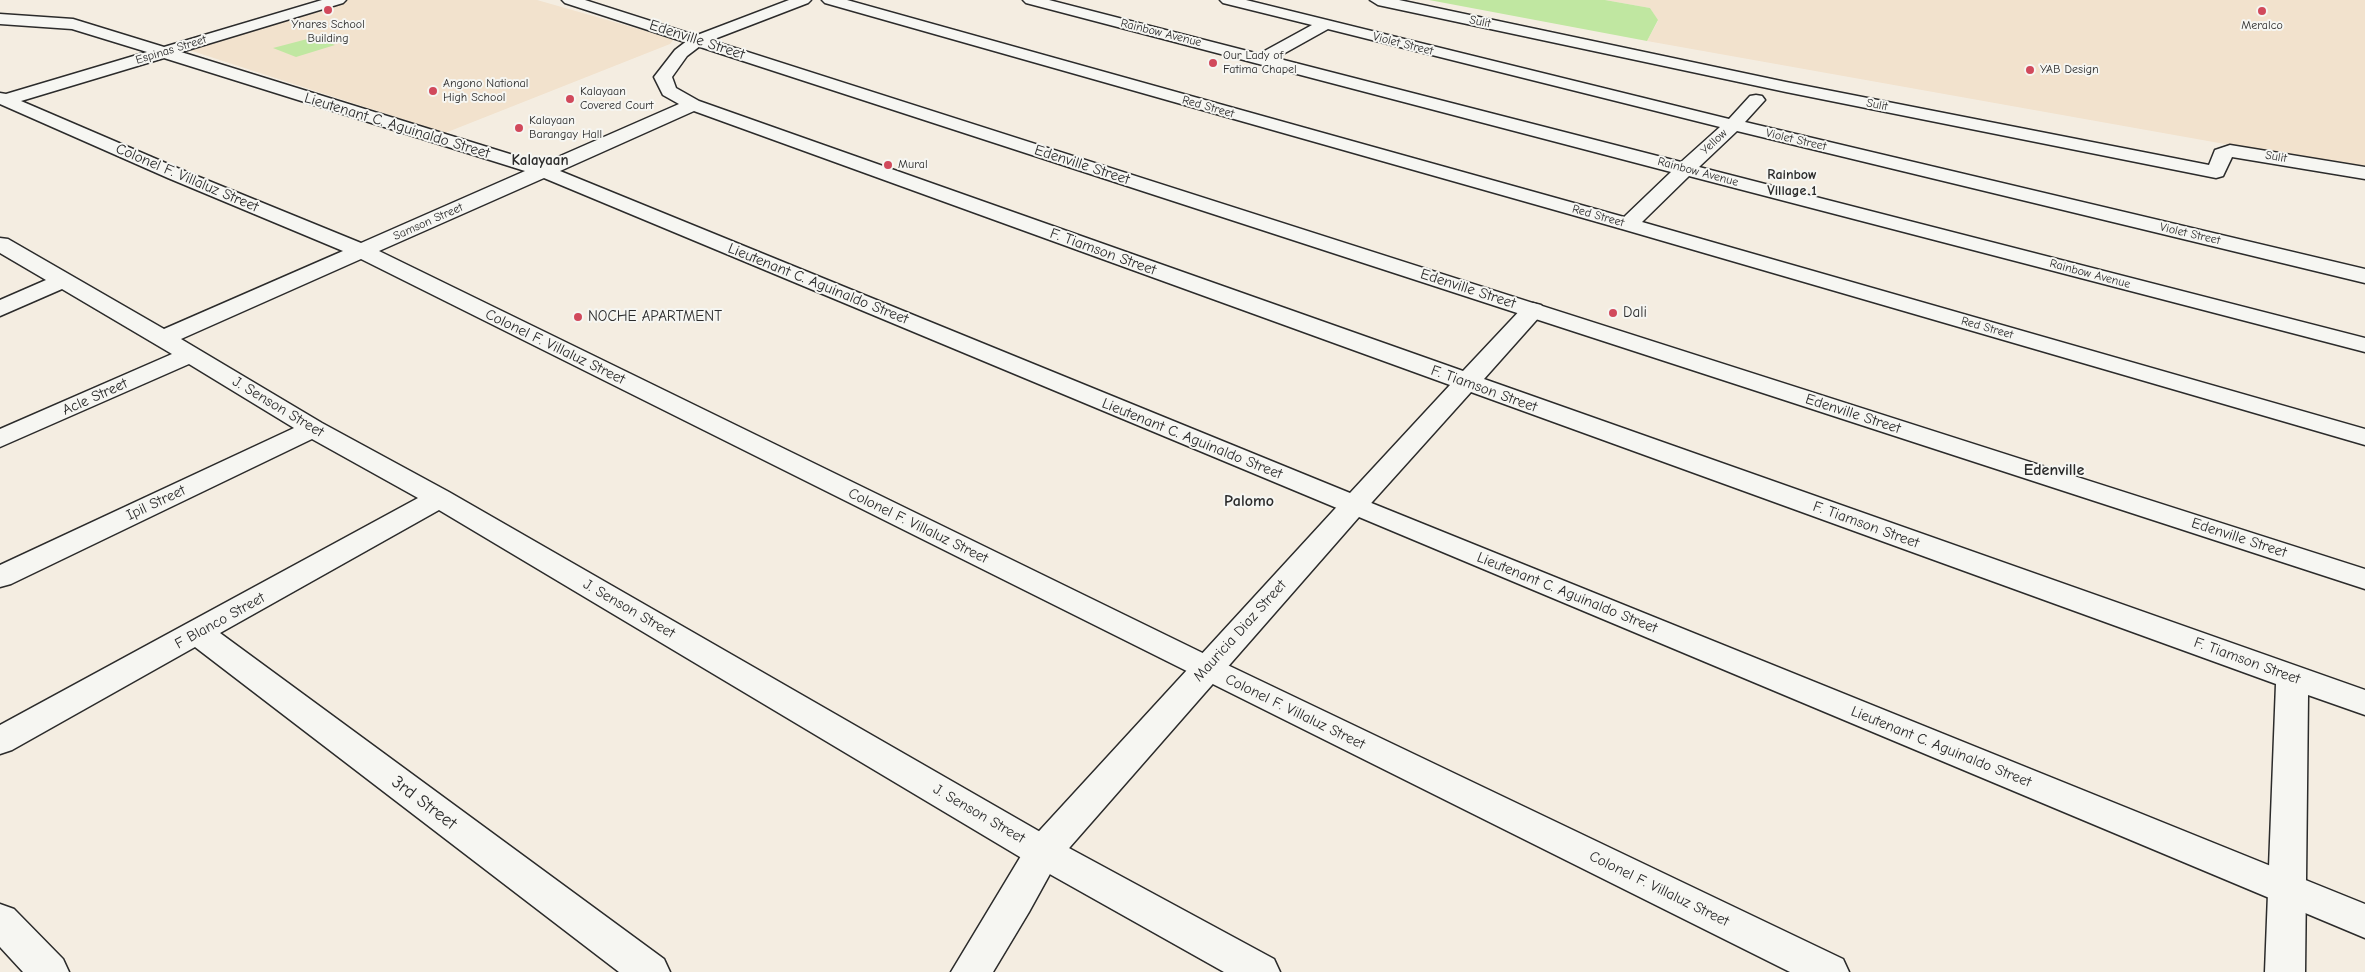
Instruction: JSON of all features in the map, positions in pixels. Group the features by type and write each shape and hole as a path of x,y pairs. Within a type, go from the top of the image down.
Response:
{"street":[{"name":"Edenville Street","path":"570,0 2365,579"},
{"path":"698,40 803,0"},
{"name":"Red Street","path":"830,0 1629,225 2365,437"},
{"name":"Rainbow Avenue","path":"1031,0 2365,345"},
{"name":"Violet Street","path":"1228,0 1733,125 2365,276"},
{"name":"Sulit","path":"1378,0 1786,87 2216,172 2222,154 2230,150 2365,173"},
{"name":"Espinas Street","path":"2,99 161,53 323,2"},
{"name":"Lieutenant C. Aguinaldo Street","path":"0,19 72,24 544,172 2365,921"},
{"path":"1262,59 1324,25"},
{"name":"F. Tiamson Street","path":"698,40 681,53 663,77 669,91 693,105 2365,703"},
{"name":"Colonel F. Villaluz Street","path":"2,99 184,178 362,251 1206,668 1829,972"},
{"name":"Yellow","path":"1629,225 1637,214 1733,125 1756,100"},
{"name":"Samson Street","path":"163,338 693,105"},
{"name":"J. Senson Street","path":"0,244 191,354 313,429 439,498 1043,852 1260,972"},
{"path":"0,310 63,280"},
{"name":"Mauricia Diaz Street","path":"972,972 1016,901 1043,852 1206,668 1534,310"},
{"name":"Acle Street","path":"0,439 191,354"},
{"name":"Ipil Street","path":"0,577 313,429"},
{"name":"F Blanco Street","path":"0,742 439,498"},
{"name":"3rd Street","path":"198,633 650,972"},
{"path":"2286,972 2292,677"},
{"path":"0,921 49,972"}],"shaded area":[{"name":"Angono National High School","path":"342,0 537,0 674,39 670,44 445,133 186,49"},
{"path":"1605,0 2365,0 2365,169 1647,41 1658,21 1650,8"}],"green space":[{"path":"1429,0 1605,0 1650,8 1658,20 1647,41"},
{"path":"315,37 335,45 296,57 273,48"}],"place":[{"name":"Ynares School Building","path":"328,10"},
{"name":"Meralco","path":"2262,11"},
{"name":"Our Lady of Fatima Chapel","path":"1213,63"},
{"name":"YAB Design","path":"2030,70"},
{"name":"Angono National High School","path":"433,91"},
{"name":"Kalayaan Covered Court","path":"570,99"},
{"name":"Kalayaan Barangay Hall","path":"519,128"},
{"name":"Mural","path":"888,165"},
{"name":"Dali","path":"1613,313"},
{"name":"NOCHE APARTMENT","path":"578,317"}],"district":[{"name":"Kalayaan","path":"540,161"},
{"name":"Rainbow Village 1","path":"1792,184"},
{"name":"Edenville","path":"2054,470"},
{"name":"Palomo","path":"1249,501"}]}
